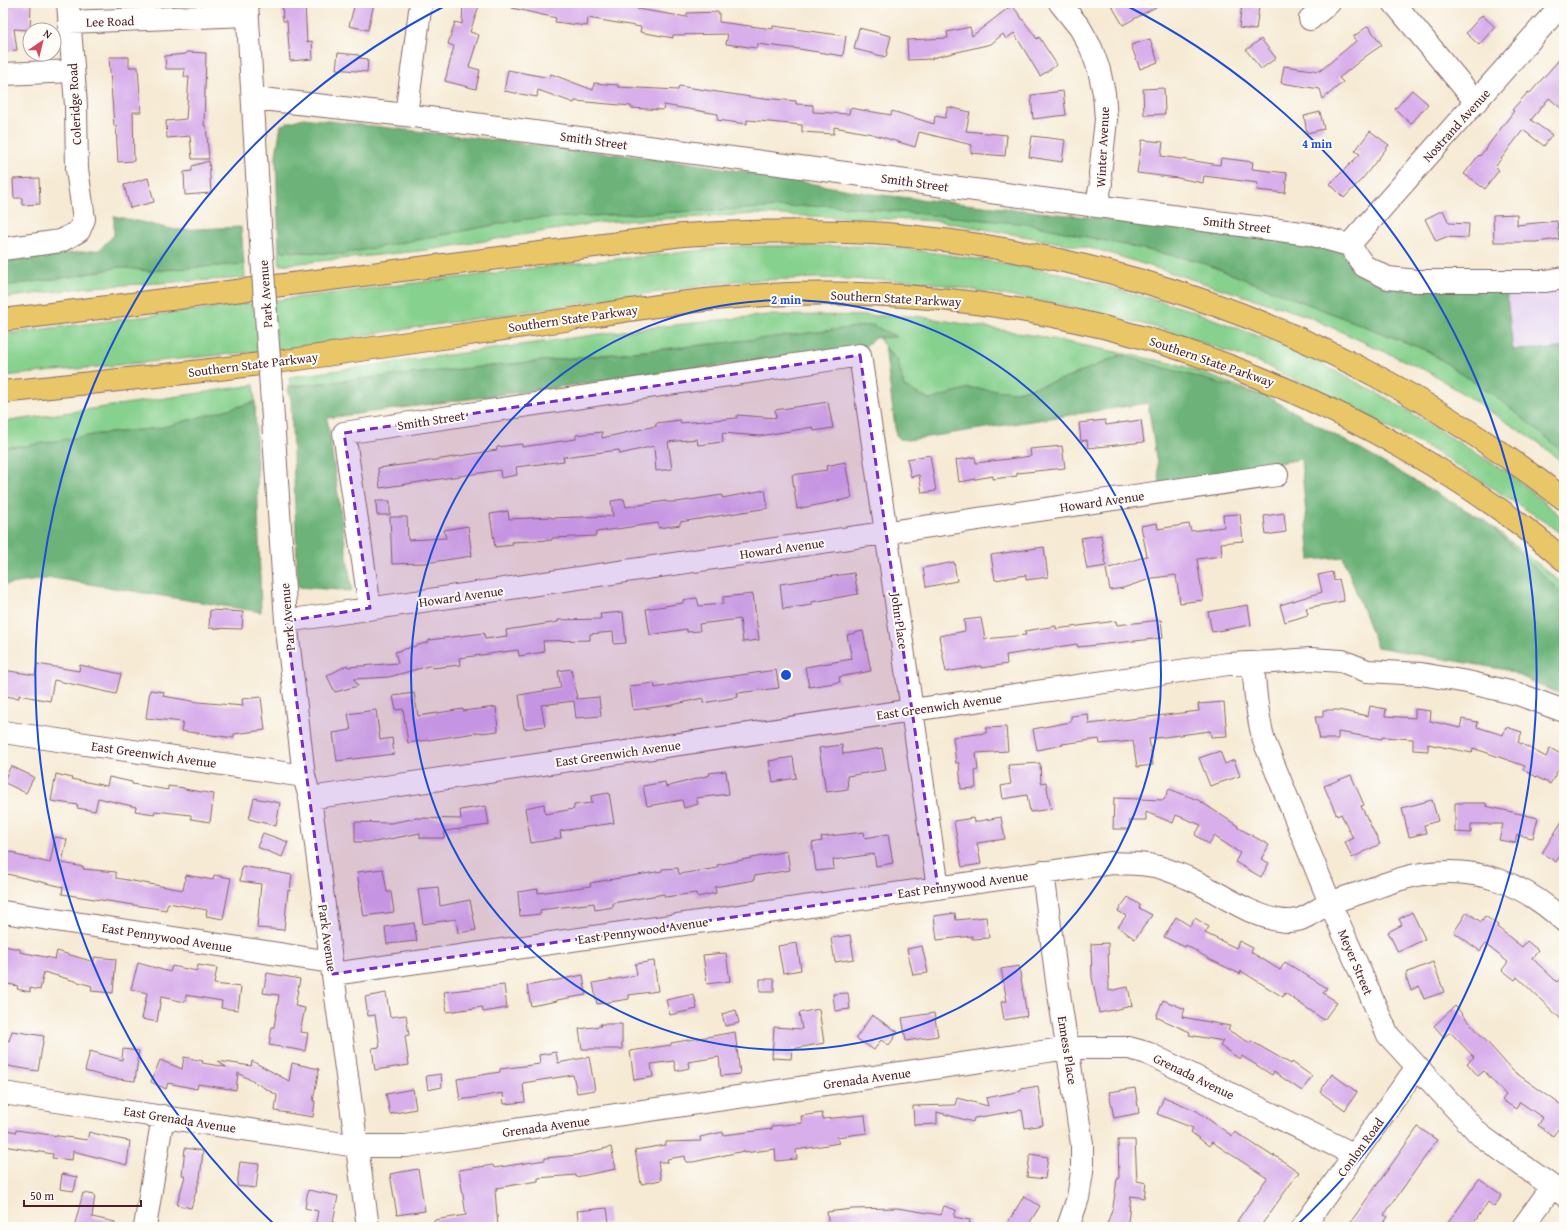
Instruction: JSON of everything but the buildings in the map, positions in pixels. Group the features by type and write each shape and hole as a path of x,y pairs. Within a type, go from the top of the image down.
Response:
{"highway":[{"path":"7,319 683,235 798,230 884,234 942,240 1026,253 1110,272 1186,295 1266,325 1326,351 1376,376 1427,405 1505,455 1564,500"},
{"name":"Southern State Parkway","path":"3,392 223,369 641,308 733,297 790,294 876,294 961,301 1046,313 1102,326 1184,350 1266,379 1342,415 1417,456 1490,503 1564,560"},
{"path":"3,405 78,384"}],"street":[{"path":"406,115 421,3"},
{"name":"Winter Avenue","path":"1060,3 1080,28 1091,48 1099,70 1104,93 1106,120 1100,174 1101,184 1096,206"},
{"path":"1310,19 1329,3"},
{"path":"1394,3 1476,102"},
{"name":"Nostrand Avenue","path":"1349,245 1563,3"},
{"name":"Lee Road","path":"69,13 247,9"},
{"name":"Park Avenue","path":"247,9 286,621 304,776 310,798 368,1227"},
{"name":"Coleridge Road","path":"3,249 61,241 79,231 84,219 77,169 76,105 69,13"},
{"path":"3,74 73,71"},
{"name":"Smith Street","path":"253,98 406,115 1309,234 1349,245"},
{"path":"1349,245 1364,266 1388,278 1417,281 1546,281 1564,278"},
{"name":"Smith Street","path":"370,608 344,433 860,355"},
{"name":"John Place","path":"860,355 938,888"},
{"name":"Howard Avenue","path":"286,621 370,608 432,601 1277,475"},
{"name":"East Greenwich Avenue","path":"310,798 1228,664 1310,659 1342,661 1367,670 1421,674 1468,682 1518,694 1564,712"},
{"name":"Meyer Street","path":"1254,663 1256,700 1259,723 1264,741 1330,903 1388,1035 1417,1068 1480,1134 1558,1191"},
{"name":"East Greenwich Avenue","path":"3,732 304,776"},
{"name":"East Pennywood Avenue","path":"3,912 332,968 938,888 1112,862 1155,866 1188,878 1252,912 1279,920 1293,921 1309,917 1330,903 1404,878 1449,871 1487,876 1508,883 1528,893 1564,921"},
{"name":"Enness Place","path":"1043,872 1056,981 1082,1144 1082,1172 1078,1198 1068,1227"},
{"name":"Grenada Avenue","path":"357,1146 406,1146 1067,1048 1129,1048 1147,1053 1355,1155"},
{"name":"Conlon Road","path":"1303,1227 1417,1068"},
{"name":"East Grenada Avenue","path":"3,1092 357,1146"},
{"path":"145,1227 163,1116"},
{"path":"1523,1227 1558,1191"}],"highlighted area":[{"path":"860,355 938,888 333,974 286,621 370,608 344,433"}],"shaded area":[{"path":"1564,278 1564,348 1513,350 1505,281"}],"green space":[{"path":"303,118 693,163 872,194 1349,245 1364,266 1505,281 1513,350 1564,348 1564,452 1503,402 1428,351 1198,261 1028,224 828,205 525,219 343,254 279,251 276,155 281,125"},
{"path":"828,205 1028,224 1198,261 1428,351 1503,402 1564,452 1564,464 1539,443 1431,373 1305,315 1099,250 940,221 754,214 602,222 428,250 280,265 279,251 343,254 525,219"},
{"path":"114,216 176,230 241,227 244,264 149,271 119,267 77,276 3,286 3,261 99,250 114,235"},
{"path":"740,246 887,246 996,262 1064,274 1190,310 1299,352 1390,400 1510,474 1564,519 1564,536 1549,524 1429,448 1259,362 1159,328 1063,305 920,281 816,278 735,281 378,333 294,348 3,376 3,334 552,266"},
{"path":"244,264 245,278 89,287 3,298 3,286 77,276 119,267 149,271"},
{"path":"768,315 916,316 1037,336 1180,365 1270,398 1120,355 1067,378 1017,392 969,388 930,400 904,387 898,361 879,338 895,336 872,325 772,338 290,386 289,377 637,329"},
{"path":"872,325 896,337 875,338 865,346 327,418 352,591 298,587 291,399 287,387 726,343"},
{"path":"885,347 898,361 904,387 930,400 969,388 1017,392 1067,378 1120,355 1270,398 1485,521 1564,595 1564,696 1507,670 1377,647 1343,557 1310,560 1301,459 1160,484 1148,403 908,440 900,439 896,435"},
{"path":"254,385 255,402 160,428 99,434 25,446 3,447 3,422"},
{"path":"255,402 261,612 52,578 3,585 3,447 25,446 99,434 160,428"},
{"path":"1485,521 1564,585 1564,595"}]}
